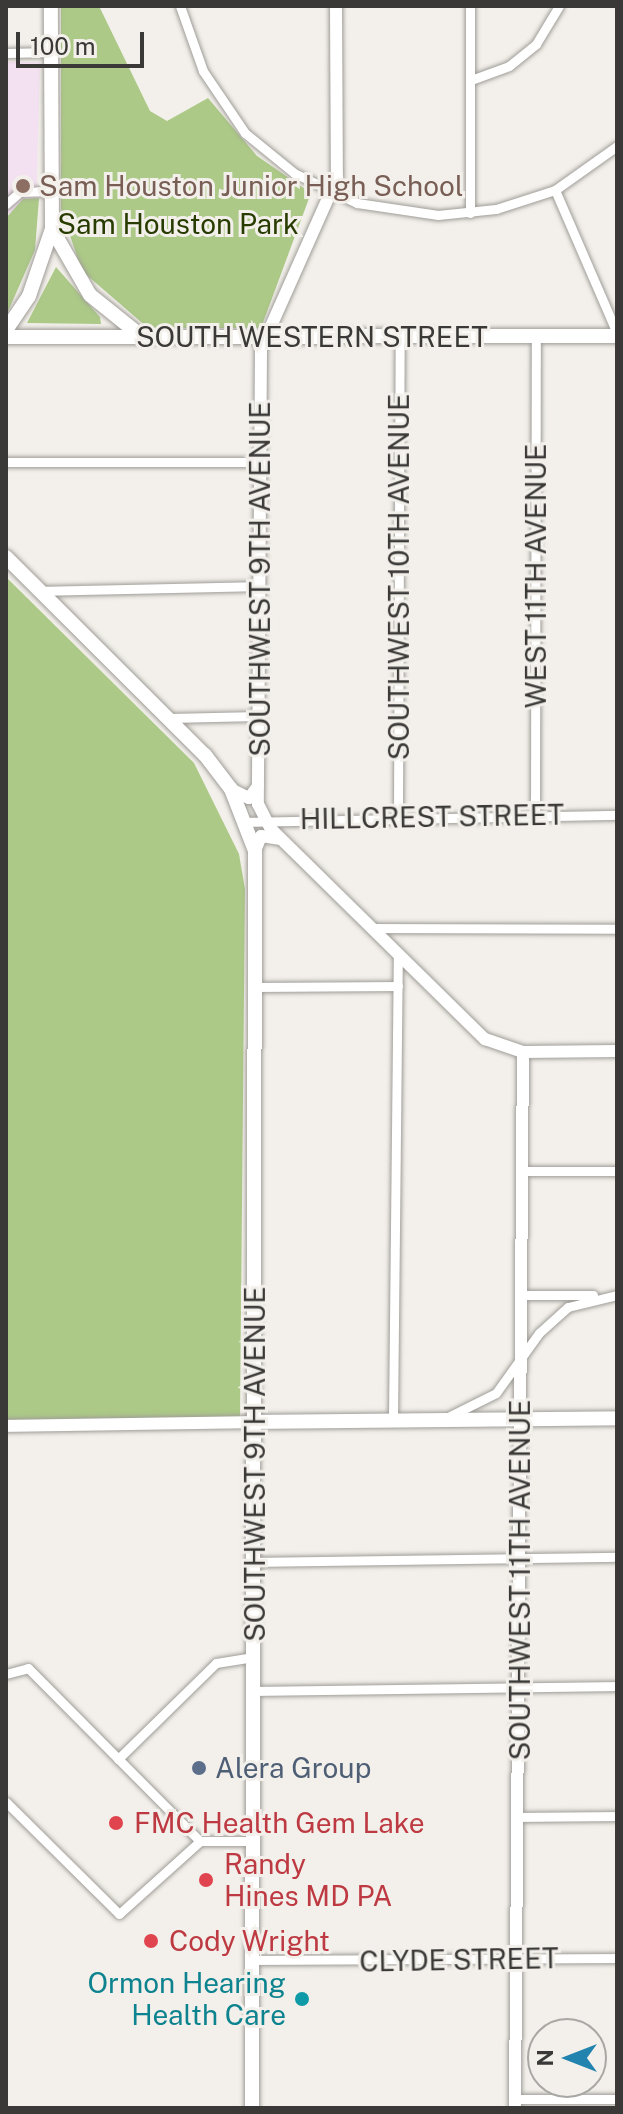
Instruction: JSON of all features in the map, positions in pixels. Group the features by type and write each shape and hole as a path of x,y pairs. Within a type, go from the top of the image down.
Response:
{"main road":[{"path":"6,330 29,296 52,229 51,6"},
{"path":"52,229 90,295 145,339"},
{"name":"SOUTH WESTERN STREET","path":"6,337 145,339 617,335"},
{"path":"6,557 169,718 256,820"},
{"name":"SOUTHWEST 9TH AVENUE","path":"252,2108 258,987 256,820"},
{"path":"255,1422 617,1418"}],"street":[{"path":"180,6 203,71 245,133 329,192 403,213 470,213 555,190 617,146"},
{"path":"266,338 337,178 336,6"},
{"path":"470,6 470,213"},
{"path":"471,80 509,66 536,44 559,6"},
{"path":"6,53 51,52"},
{"path":"555,190 613,312 617,335"},
{"path":"6,204 20,192 51,191"},
{"name":"WEST 11TH AVENUE","path":"535,815 536,336"},
{"name":"SOUTHWEST 9TH AVENUE","path":"256,820 260,462 266,338"},
{"name":"SOUTHWEST 10TH AVENUE","path":"398,816 400,338"},
{"path":"6,462 260,462"},
{"path":"40,591 259,586"},
{"path":"169,718 259,716"},
{"path":"231,789 249,798 258,786"},
{"name":"HILLCREST STREET","path":"256,820 617,815"},
{"path":"256,820 283,840 485,1039 523,1052 617,1051"},
{"path":"256,845 283,840"},
{"path":"373,928 617,929"},
{"path":"393,1419 398,953"},
{"path":"258,987 398,986"},
{"name":"SOUTHWEST 11TH AVENUE","path":"515,2104 523,1052"},
{"path":"523,1171 617,1171"},
{"path":"523,1295 617,1295"},
{"path":"445,1418 496,1393 552,1320 596,1295"},
{"path":"6,1426 255,1422"},
{"path":"254,1562 617,1557"},
{"path":"118,1759 216,1663 254,1657"},
{"path":"6,1674 28,1668 200,1841"},
{"path":"255,1691 617,1686"},
{"path":"6,1802 119,1914 200,1841 254,1841"},
{"path":"518,1817 617,1816"},
{"name":"CLYDE STREET","path":"253,1960 617,1958"},
{"path":"515,2104 617,2099"}],"shaded area":[{"name":"Sam Houston Junior High School","path":"6,62 40,62 35,250 6,316"}],"green space":[{"name":"Sam Houston Park","path":"61,6 99,6 150,111 167,121 208,98 257,156 311,193 261,328 148,328 82,271 61,209"},
{"name":"Sam Houston Park","path":"39,198 35,250 6,316 6,218 23,199"},
{"name":"Sam Houston Park","path":"56,267 100,317 101,324 27,323"},
{"path":"6,577 194,763 239,854 245,889 240,1417 6,1421"}],"place":[{"name":"Sam Houston Junior High School","path":"23,186"},
{"name":"Alera Group","path":"199,1768"},
{"name":"FMC Health Gem Lake","path":"116,1823"},
{"name":"Randy Hines MD PA","path":"206,1880"},
{"name":"Cody Wright","path":"151,1941"},
{"name":"Ormon Hearing Health Care","path":"302,1999"}]}
